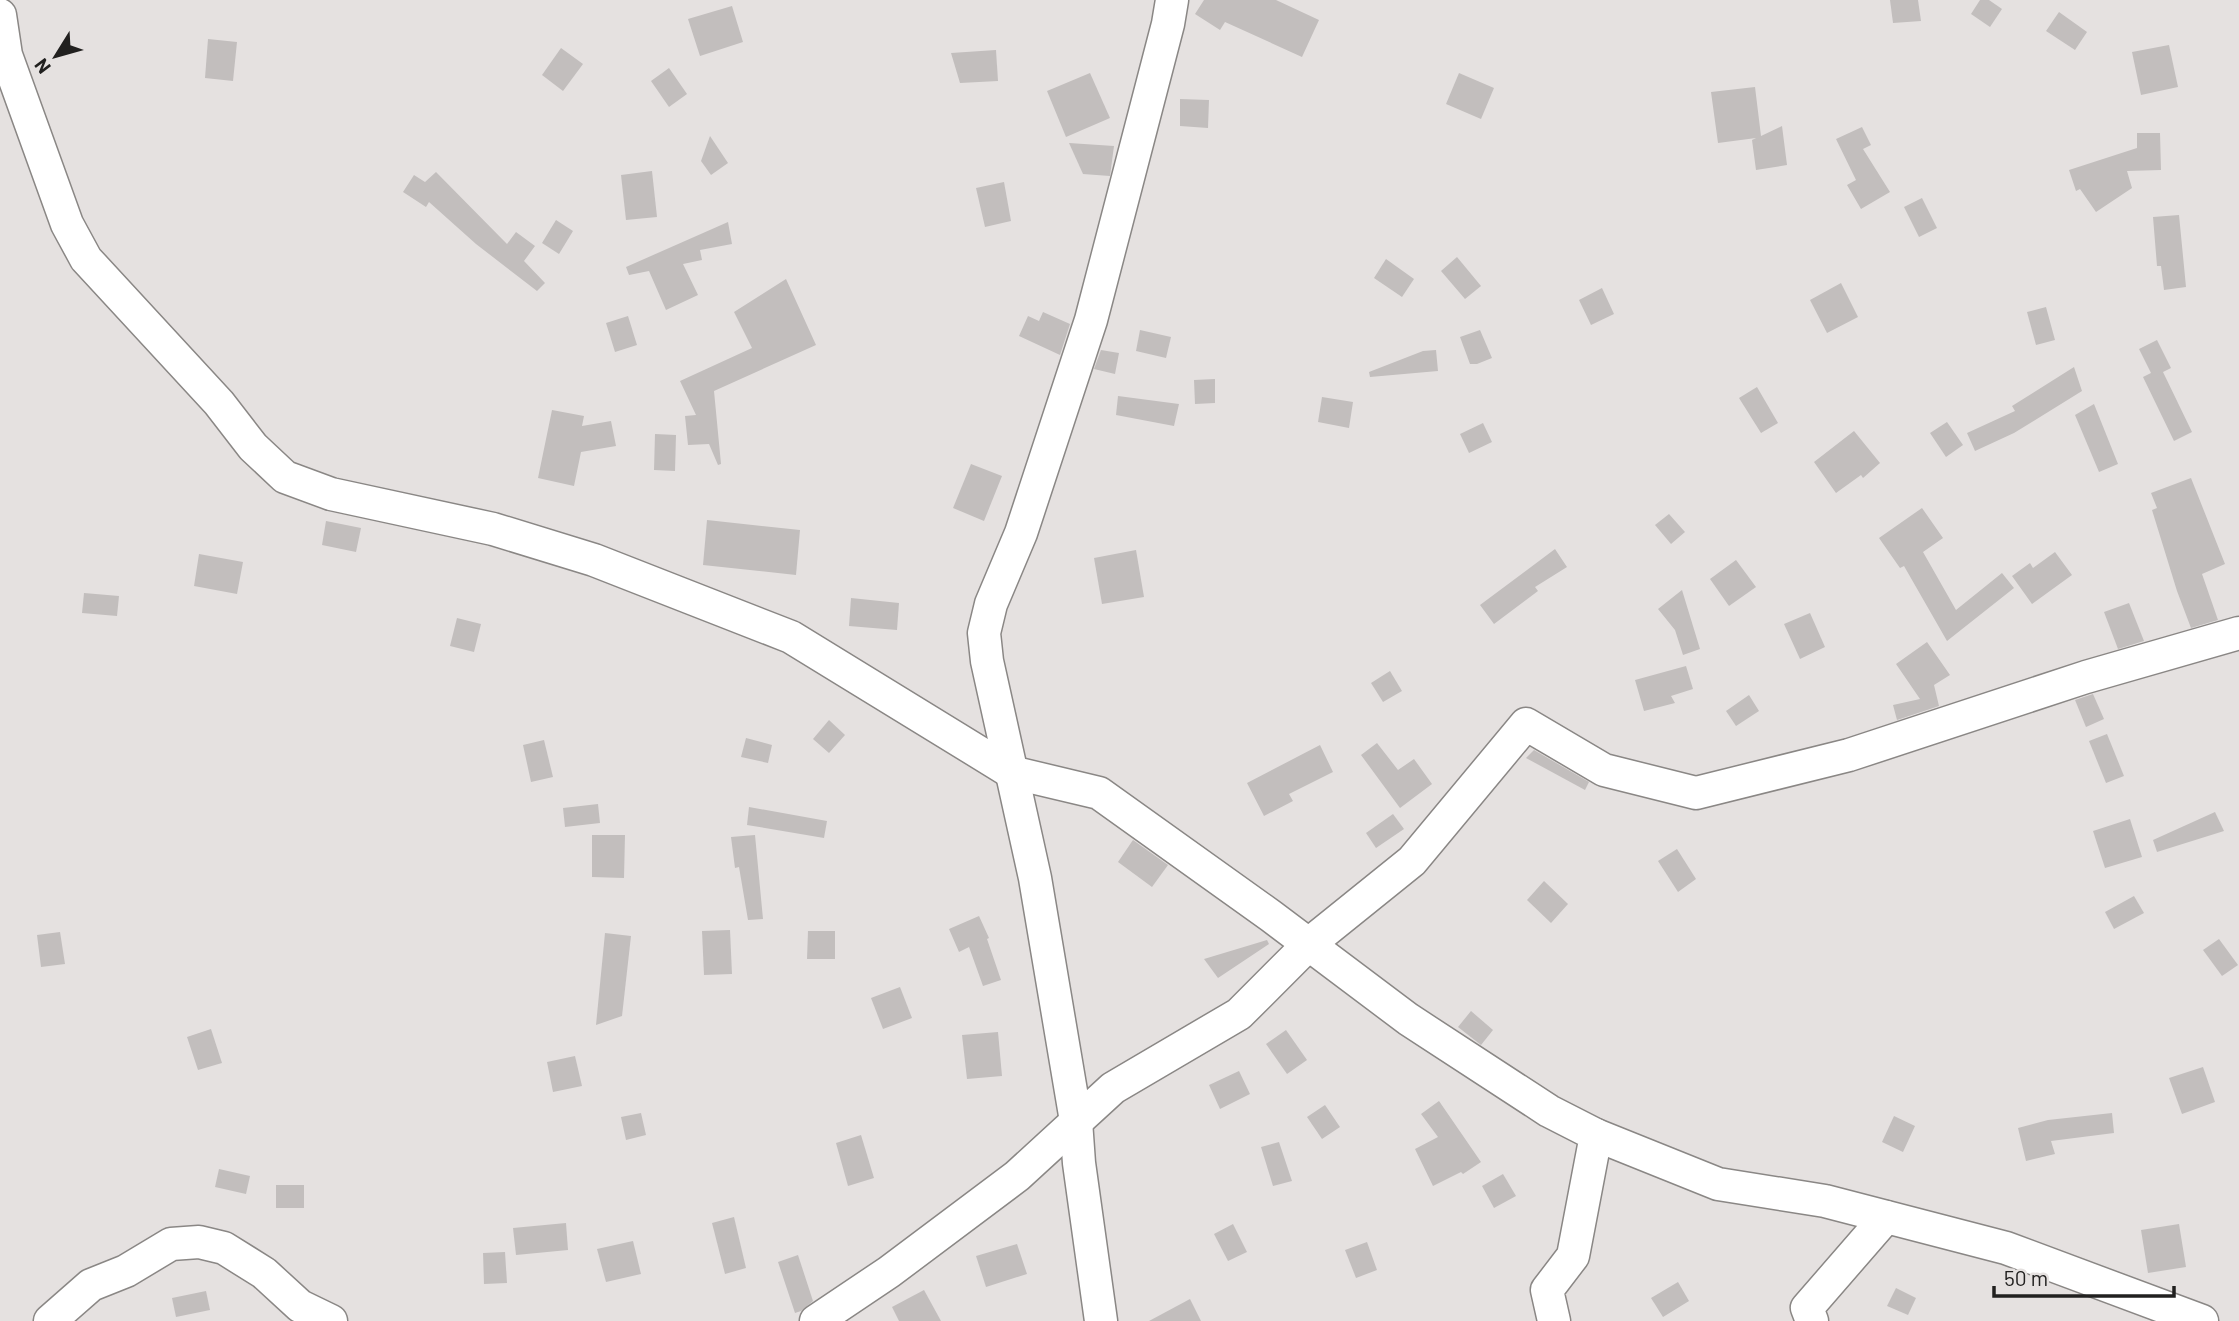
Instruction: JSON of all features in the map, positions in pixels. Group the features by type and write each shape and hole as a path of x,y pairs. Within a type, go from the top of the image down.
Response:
{"street":[{"path":"1101,1321 1079,1163 1076,1121 1035,878 987,661 984,633 991,604 1021,533 1091,320 1172,0"},
{"path":"0,15 6,55 67,225 86,259 219,403 253,447 285,477 331,494 492,529 594,560 791,637 1011,772 1099,793 1408,1018 1549,1111 1596,1135 1718,1184 1825,1201 2006,1248 2202,1321"},
{"path":"816,1321 889,1272 1017,1177 1112,1088 1239,1014 1309,944 1412,860 1526,724 1604,769 1696,793 1849,755 2086,677 2239,633"},
{"path":"1554,1321 1547,1290 1573,1256 1596,1135"},
{"path":"1812,1321 1807,1308 1886,1217"},
{"path":"50,1321 91,1285 125,1270 171,1244 199,1242 224,1248 264,1273 300,1306 331,1321"}],"building":[{"path":"1204,0 1276,0 1319,20 1302,57 1225,22 1220,30 1195,14"},
{"path":"1890,0 1918,0 1921,21 1893,23"},
{"path":"1980,0 1989,0 2002,9 1990,27 1971,14"},
{"path":"732,6 743,42 700,56 688,19"},
{"path":"2059,12 2087,32 2075,50 2046,31"},
{"path":"208,39 237,42 233,81 205,78"},
{"path":"2169,45 2178,87 2141,95 2132,52"},
{"path":"561,48 583,64 563,91 542,75"},
{"path":"996,50 998,81 960,83 951,53"},
{"path":"669,68 687,94 669,107 651,81"},
{"path":"1090,73 1110,118 1066,137 1047,91"},
{"path":"1459,73 1494,88 1481,119 1446,104"},
{"path":"1755,87 1761,136 1782,126 1787,165 1756,170 1752,140 1756,138 1718,143 1711,92"},
{"path":"1180,99 1209,100 1208,128 1180,126"},
{"path":"1862,127 1871,145 1863,149 1890,192 1861,209 1847,185 1856,180 1836,139"},
{"path":"2137,133 2160,133 2161,170 2127,171 2132,188 2096,212 2080,189 2076,191 2069,170 2137,148"},
{"path":"710,136 728,163 711,175 701,161"},
{"path":"1069,143 1114,146 1110,176 1083,174"},
{"path":"652,171 657,217 626,220 621,175"},
{"path":"436,172 507,244 516,232 535,246 524,261 545,283 537,291 476,244 429,202 426,207 403,192 414,175 425,182"},
{"path":"1004,182 1011,221 985,227 976,188"},
{"path":"1922,198 1937,228 1919,237 1904,207"},
{"path":"2179,215 2186,287 2164,290 2161,266 2157,266 2153,217"},
{"path":"556,220 573,231 559,254 542,243"},
{"path":"728,222 732,244 700,250 702,260 683,264 698,295 666,310 649,271 629,275 626,267"},
{"path":"1457,257 1481,286 1465,299 1441,271"},
{"path":"1386,259 1414,279 1402,297 1374,278"},
{"path":"786,279 816,345 714,391 721,464 718,465 709,444 688,445 685,416 696,415 680,381 752,348 734,312"},
{"path":"1841,283 1858,317 1827,333 1810,300"},
{"path":"1602,288 1614,314 1591,325 1579,300"},
{"path":"2046,307 2055,340 2036,345 2027,312"},
{"path":"1043,312 1070,324 1060,355 1019,336 1028,316 1039,321"},
{"path":"628,316 637,345 615,352 606,323"},
{"path":"1140,330 1171,337 1166,358 1136,351"},
{"path":"1480,330 1492,358 1470,364 1460,337"},
{"path":"2157,340 2171,368 2163,372 2192,432 2174,441 2143,377 2151,373 2139,349"},
{"path":"1101,350 1119,353 1115,374 1094,369"},
{"path":"1436,350 1438,371 1370,377 1369,372 1423,351"},
{"path":"2074,367 2082,391 2014,433 1975,451 1967,433 2015,411 2012,406"},
{"path":"1215,379 1215,403 1195,404 1194,380"},
{"path":"1757,387 1778,423 1761,433 1739,398"},
{"path":"1118,396 1179,404 1174,426 1116,415"},
{"path":"1322,397 1353,402 1349,428 1318,422"},
{"path":"2094,404 2118,464 2099,472 2075,415"},
{"path":"552,410 584,416 582,426 611,421 616,446 581,452 574,486 538,478"},
{"path":"1947,422 1963,445 1946,457 1930,433"},
{"path":"1483,423 1492,442 1469,453 1460,434"},
{"path":"1854,431 1880,463 1863,478 1861,475 1836,493 1814,462"},
{"path":"655,434 676,435 675,471 654,470"},
{"path":"971,464 1002,476 984,521 953,508"},
{"path":"2191,478 2225,564 2202,574 2218,620 2191,628 2152,510 2157,508 2151,493"},
{"path":"1922,508 1943,538 1923,552 1956,610 2002,573 2014,588 1947,641 1904,566 1900,568 1879,538"},
{"path":"1669,514 1685,532 1671,544 1655,525"},
{"path":"707,520 800,530 796,575 703,565"},
{"path":"326,521 361,528 356,552 322,545"},
{"path":"1555,549 1567,567 1535,587 1538,591 1494,624 1480,605"},
{"path":"1136,550 1144,597 1102,604 1094,558"},
{"path":"2055,552 2072,575 2032,604 2012,576 2030,563 2033,568"},
{"path":"199,554 243,562 237,594 194,586"},
{"path":"1736,560 1756,587 1729,606 1710,579"},
{"path":"1682,590 1700,649 1683,655 1675,630 1658,609"},
{"path":"84,593 119,596 117,616 82,613"},
{"path":"851,598 899,603 897,630 849,626"},
{"path":"2129,603 2144,641 2118,649 2104,612"},
{"path":"1810,613 1825,647 1800,659 1784,624"},
{"path":"457,618 481,624 474,652 450,646"},
{"path":"1927,642 1950,675 1934,685 1939,706 1897,720 1893,705 1920,699 1896,664"},
{"path":"1686,666 1693,689 1671,696 1675,703 1644,711 1635,680"},
{"path":"1390,671 1402,691 1383,702 1371,683"},
{"path":"2093,694 2104,719 2086,727 2075,700"},
{"path":"1749,695 1759,711 1736,726 1726,711"},
{"path":"829,720 845,735 829,753 813,739"},
{"path":"2107,734 2124,776 2106,783 2089,741"},
{"path":"746,738 772,745 768,763 741,757"},
{"path":"544,740 553,777 531,782 523,745"},
{"path":"1377,743 1398,770 1414,759 1432,784 1400,808 1361,755"},
{"path":"1320,745 1333,772 1289,794 1293,801 1264,816 1247,783"},
{"path":"1534,750 1589,782 1585,790 1526,758"},
{"path":"598,804 600,823 565,827 563,808"},
{"path":"749,807 827,821 824,838 747,825"},
{"path":"2215,812 2224,831 2157,852 2153,840"},
{"path":"1393,814 1404,829 1376,848 1366,833"},
{"path":"2130,819 2142,857 2105,868 2093,831"},
{"path":"592,835 625,835 624,878 592,877"},
{"path":"755,835 763,919 748,920 739,867 735,868 731,837"},
{"path":"1133,840 1168,865 1152,887 1118,862"},
{"path":"1677,849 1696,879 1678,892 1658,861"},
{"path":"1544,881 1568,904 1551,923 1527,900"},
{"path":"2134,896 2144,913 2114,929 2105,912"},
{"path":"979,916 989,938 987,939 1001,980 983,986 969,947 959,952 949,929"},
{"path":"730,930 732,974 704,975 702,931"},
{"path":"808,931 835,931 835,959 807,959"},
{"path":"60,932 65,964 41,967 37,935"},
{"path":"605,933 631,936 622,1016 596,1025"},
{"path":"2219,939 2238,965 2222,976 2203,950"},
{"path":"1267,940 1269,944 1218,978 1204,959"},
{"path":"900,987 912,1018 883,1029 871,998"},
{"path":"1471,1011 1493,1030 1481,1045 1458,1027"},
{"path":"211,1029 222,1063 198,1070 187,1037"},
{"path":"1286,1030 1307,1060 1287,1074 1266,1044"},
{"path":"998,1032 1002,1076 967,1079 962,1035"},
{"path":"575,1056 582,1086 553,1092 547,1062"},
{"path":"2203,1067 2215,1102 2182,1114 2169,1078"},
{"path":"1239,1071 1250,1094 1220,1109 1209,1085"},
{"path":"1439,1101 1481,1162 1463,1174 1461,1172 1433,1186 1415,1149 1438,1137 1421,1114"},
{"path":"1325,1105 1340,1127 1322,1139 1307,1117"},
{"path":"641,1113 646,1135 626,1140 621,1117"},
{"path":"2112,1113 2114,1133 2051,1141 2055,1154 2026,1161 2018,1128 2048,1120"},
{"path":"1894,1116 1915,1126 1903,1152 1882,1142"},
{"path":"861,1135 874,1178 848,1186 836,1143"},
{"path":"1279,1142 1292,1181 1273,1186 1261,1147"},
{"path":"219,1169 250,1176 246,1194 215,1187"},
{"path":"1503,1174 1516,1196 1494,1208 1482,1186"},
{"path":"276,1185 304,1185 304,1208 276,1208"},
{"path":"734,1217 746,1268 725,1274 712,1223"},
{"path":"566,1223 568,1250 516,1255 513,1228"},
{"path":"1233,1224 1247,1252 1228,1261 1214,1234"},
{"path":"2179,1224 2186,1267 2148,1273 2141,1230"},
{"path":"633,1241 641,1274 606,1282 597,1249"},
{"path":"1367,1242 1377,1270 1356,1278 1345,1250"},
{"path":"1017,1244 1027,1274 986,1287 976,1256"},
{"path":"505,1252 507,1283 484,1284 483,1253"},
{"path":"798,1255 813,1301 795,1313 778,1262"},
{"path":"1678,1282 1689,1301 1663,1317 1651,1298"},
{"path":"1896,1288 1916,1298 1908,1315 1887,1306"},
{"path":"924,1290 941,1321 899,1321 892,1307"},
{"path":"206,1291 210,1310 176,1317 172,1298"},
{"path":"1190,1299 1201,1321 1149,1321"}]}
